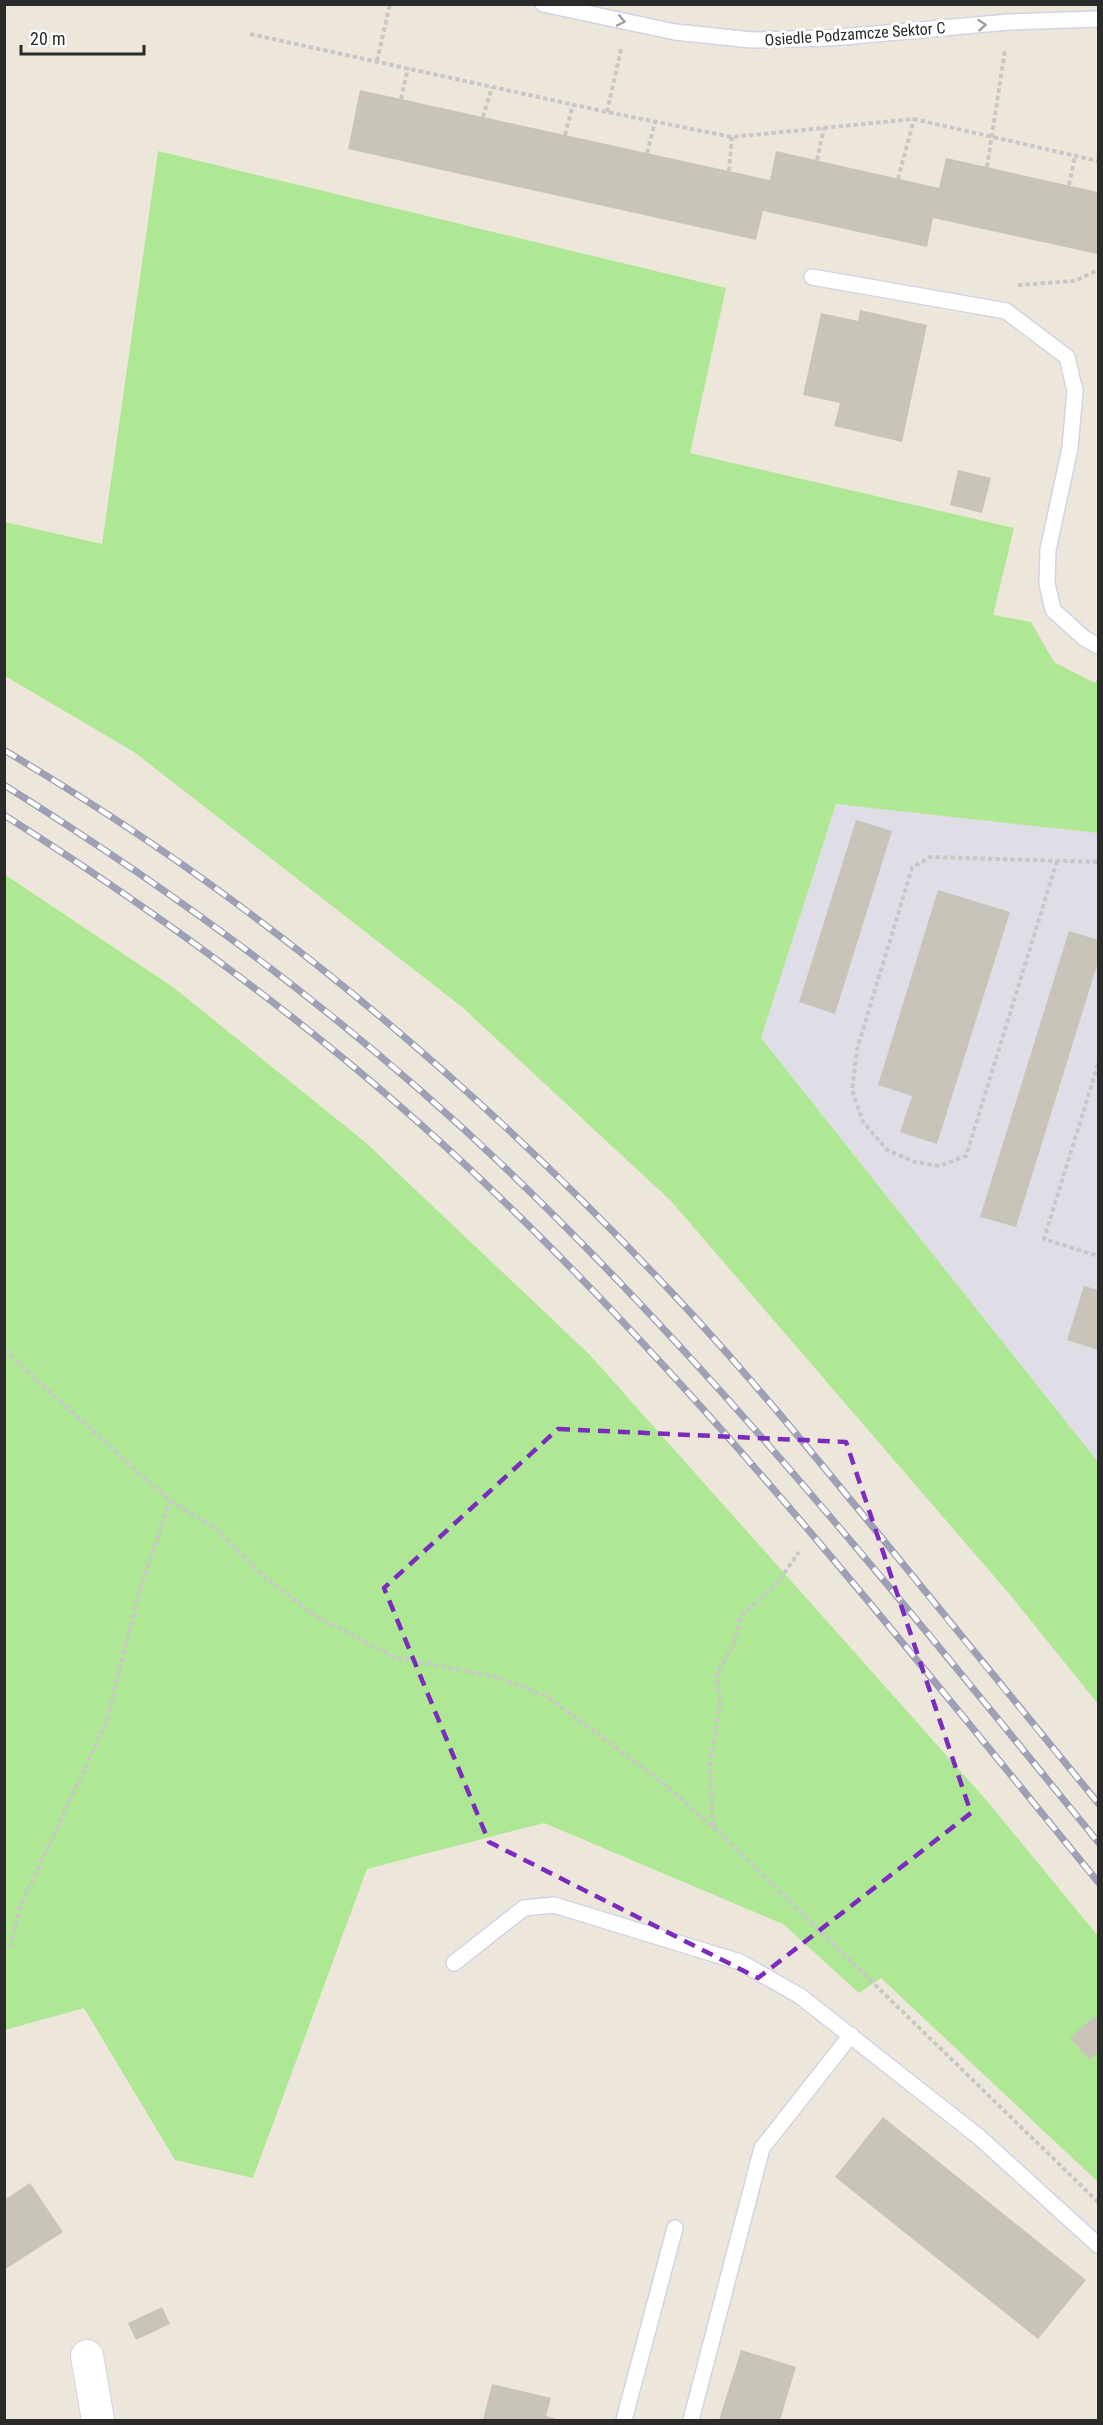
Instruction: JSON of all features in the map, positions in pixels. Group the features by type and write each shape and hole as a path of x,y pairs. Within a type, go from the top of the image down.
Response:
{"street":[{"path":"87,2356 98,2421"}],"lane":[{"name":"Osiedle Podzamcze Sektor C","path":"543,4 675,32 752,40 831,38 1009,22 1098,19"},
{"path":"812,277 1006,311 1066,357 1075,391 1071,448 1048,550 1047,583 1053,610 1084,638 1098,646"},
{"path":"454,1964 524,1908 554,1905 740,1962 800,1996 851,2035 979,2137 1098,2245"},
{"path":"691,2421 762,2148 851,2035"},
{"path":"624,2421 675,2228"}],"path":[{"path":"376,61 390,4"},
{"path":"607,112 627,22"},
{"path":"987,167 1009,22"},
{"path":"250,34 573,105 732,137 914,118 1098,161"},
{"path":"401,99 408,68"},
{"path":"483,117 492,87"},
{"path":"566,135 573,105"},
{"path":"898,178 914,118"},
{"path":"647,153 655,122"},
{"path":"817,160 824,128"},
{"path":"729,171 732,137"},
{"path":"1069,185 1075,156"},
{"path":"1001,310 1011,285 1075,281 1098,270"},
{"path":"1057,861 966,1156 939,1166 915,1162 887,1150 863,1122 852,1090 856,1049 912,868 930,857 1098,862"},
{"path":"1098,1064 1044,1239 1098,1256"},
{"path":"4,1350 170,1501 214,1527 262,1575 314,1615 394,1657 500,1678 548,1697 662,1782 713,1827 1098,2202"},
{"path":"10,1947 21,1905 106,1723 140,1589 170,1501"},
{"path":"713,1827 710,1765 720,1704 717,1673 734,1644 741,1616 775,1586 799,1552"}],"highlighted area":[{"path":"558,1429 846,1442 971,1813 758,1978 489,1842 384,1588"}],"shaded area":[{"path":"836,804 1098,833 1098,1462 761,1038"}],"green space":[{"path":"158,151 726,288 690,453 1014,528 993,615 1031,622 1054,662 1095,683 1098,677 1098,833 836,804 761,1038 1098,1462 1098,1704 1011,1596 671,1201 462,1007 134,752 5,676 5,522 102,544"},
{"path":"4,874 173,987 365,1142 590,1355 987,1801 1098,1936 1098,2182 881,1978 859,1993 783,1924 544,1823 367,1869 253,2178 175,2160 84,2008 5,2030"}],"building":[{"path":"360,90 770,180 776,151 939,188 946,158 1098,192 1097,254 933,218 927,247 763,211 756,240 348,149"},
{"path":"860,310 927,325 902,442 834,426 840,403 803,395 821,313 858,321"},
{"path":"958,470 991,478 982,513 950,505"},
{"path":"856,820 892,831 835,1014 799,1002"},
{"path":"938,890 1010,912 937,1144 900,1132 912,1096 878,1085"},
{"path":"1069,931 1098,940 1098,962 1016,1227 980,1217"},
{"path":"1084,1286 1098,1290 1098,1350 1067,1340"},
{"path":"1095,2016 1098,2020 1098,2052 1090,2060 1070,2038"},
{"path":"883,2117 1086,2280 1038,2339 835,2177"},
{"path":"30,2183 63,2232 4,2270 4,2200"},
{"path":"162,2307 170,2324 136,2340 128,2323"},
{"path":"741,2350 796,2367 780,2420 719,2420"},
{"path":"492,2384 551,2398 546,2416 560,2420 483,2420"}],"railway":[{"path":"4,750 146,840 202,878 289,943 405,1037 516,1137 623,1242 704,1327 841,1488 1098,1803"},
{"path":"4,785 142,876 210,923 276,973 405,1077 527,1189 604,1266 751,1425 892,1590 1098,1842"},
{"path":"4,815 133,900 258,991 379,1088 493,1191 575,1272 731,1440 880,1615 1098,1882"}]}
